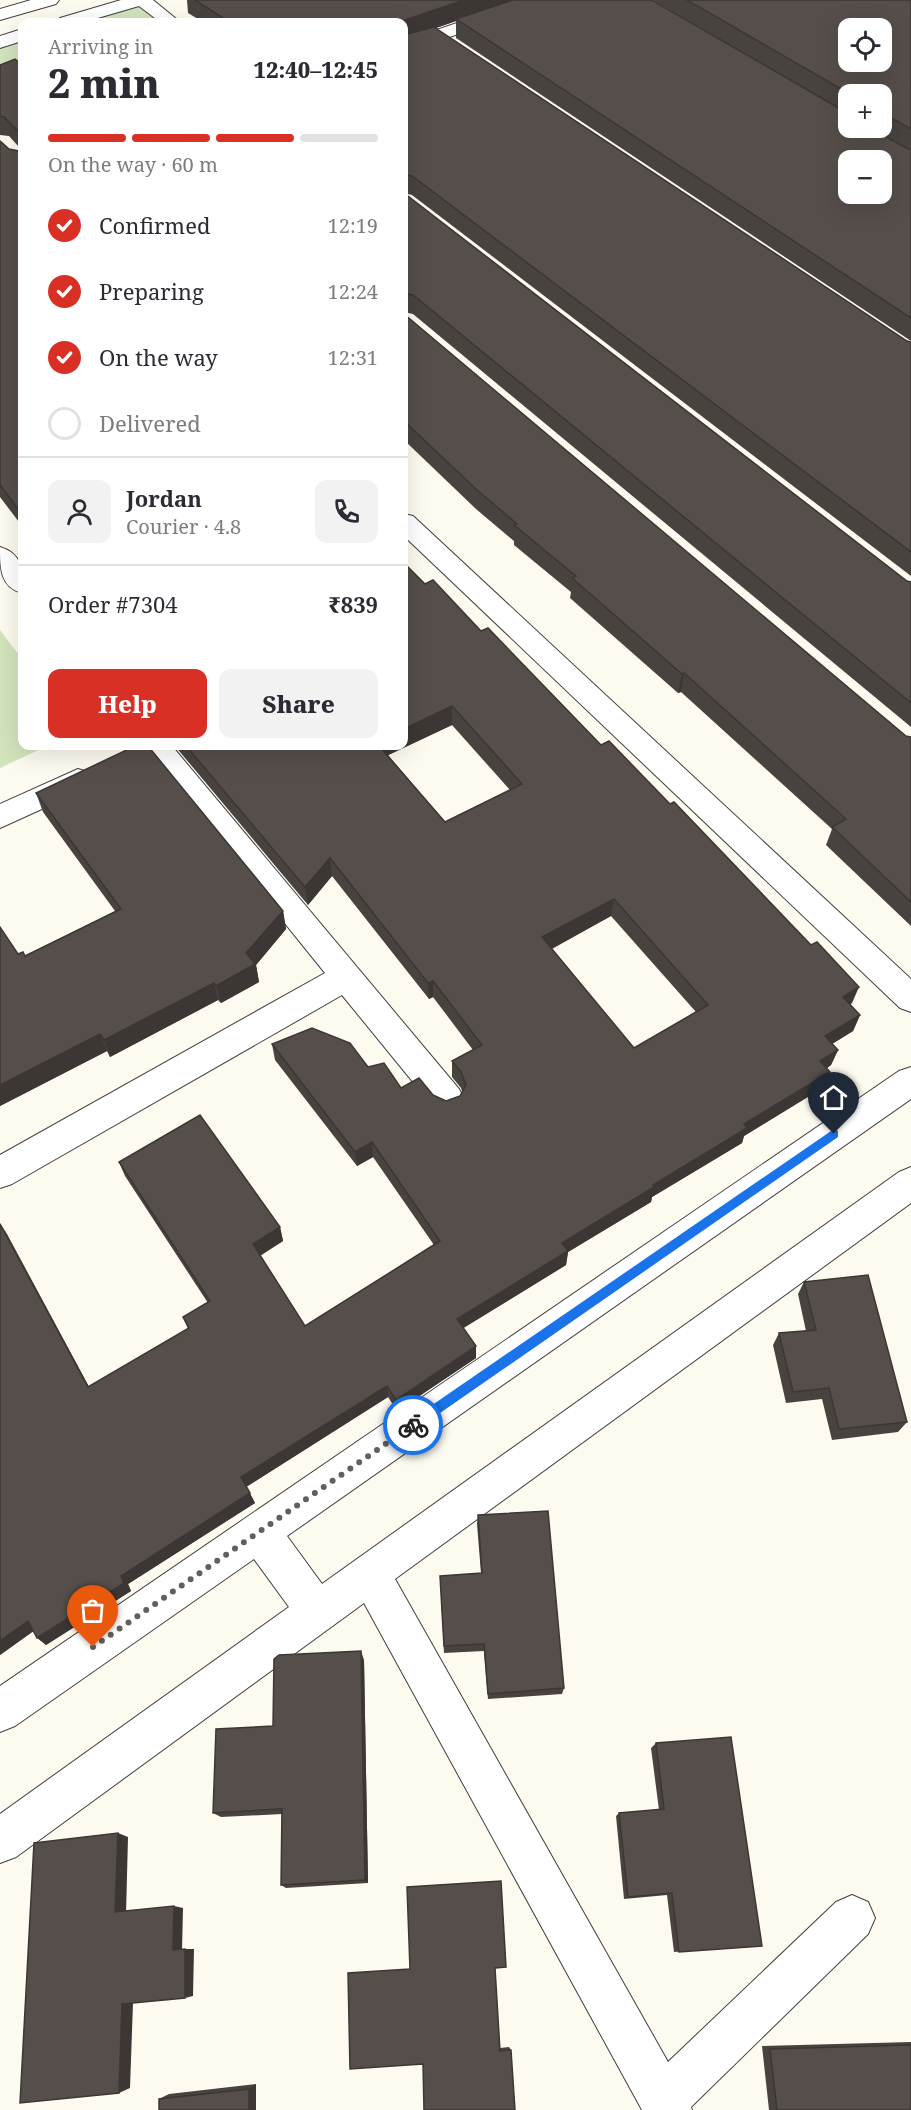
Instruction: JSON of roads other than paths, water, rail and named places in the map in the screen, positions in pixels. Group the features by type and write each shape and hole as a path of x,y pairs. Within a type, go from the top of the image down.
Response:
{"street":[{"path":"0,15 50,0"},
{"path":"80,18 141,0 166,18"},
{"path":"408,46 543,0"},
{"path":"0,42 18,36"},
{"path":"437,36 459,51"},
{"path":"408,526 911,999"},
{"path":"9,559 18,576"},
{"path":"0,817 135,753 346,977 447,1100"},
{"path":"0,1173 346,977"},
{"path":"0,1711 911,1081"},
{"path":"0,1841 911,1183"},
{"path":"259,1532 317,1611"},
{"path":"370,1574 665,2105 852,1918"}]}
